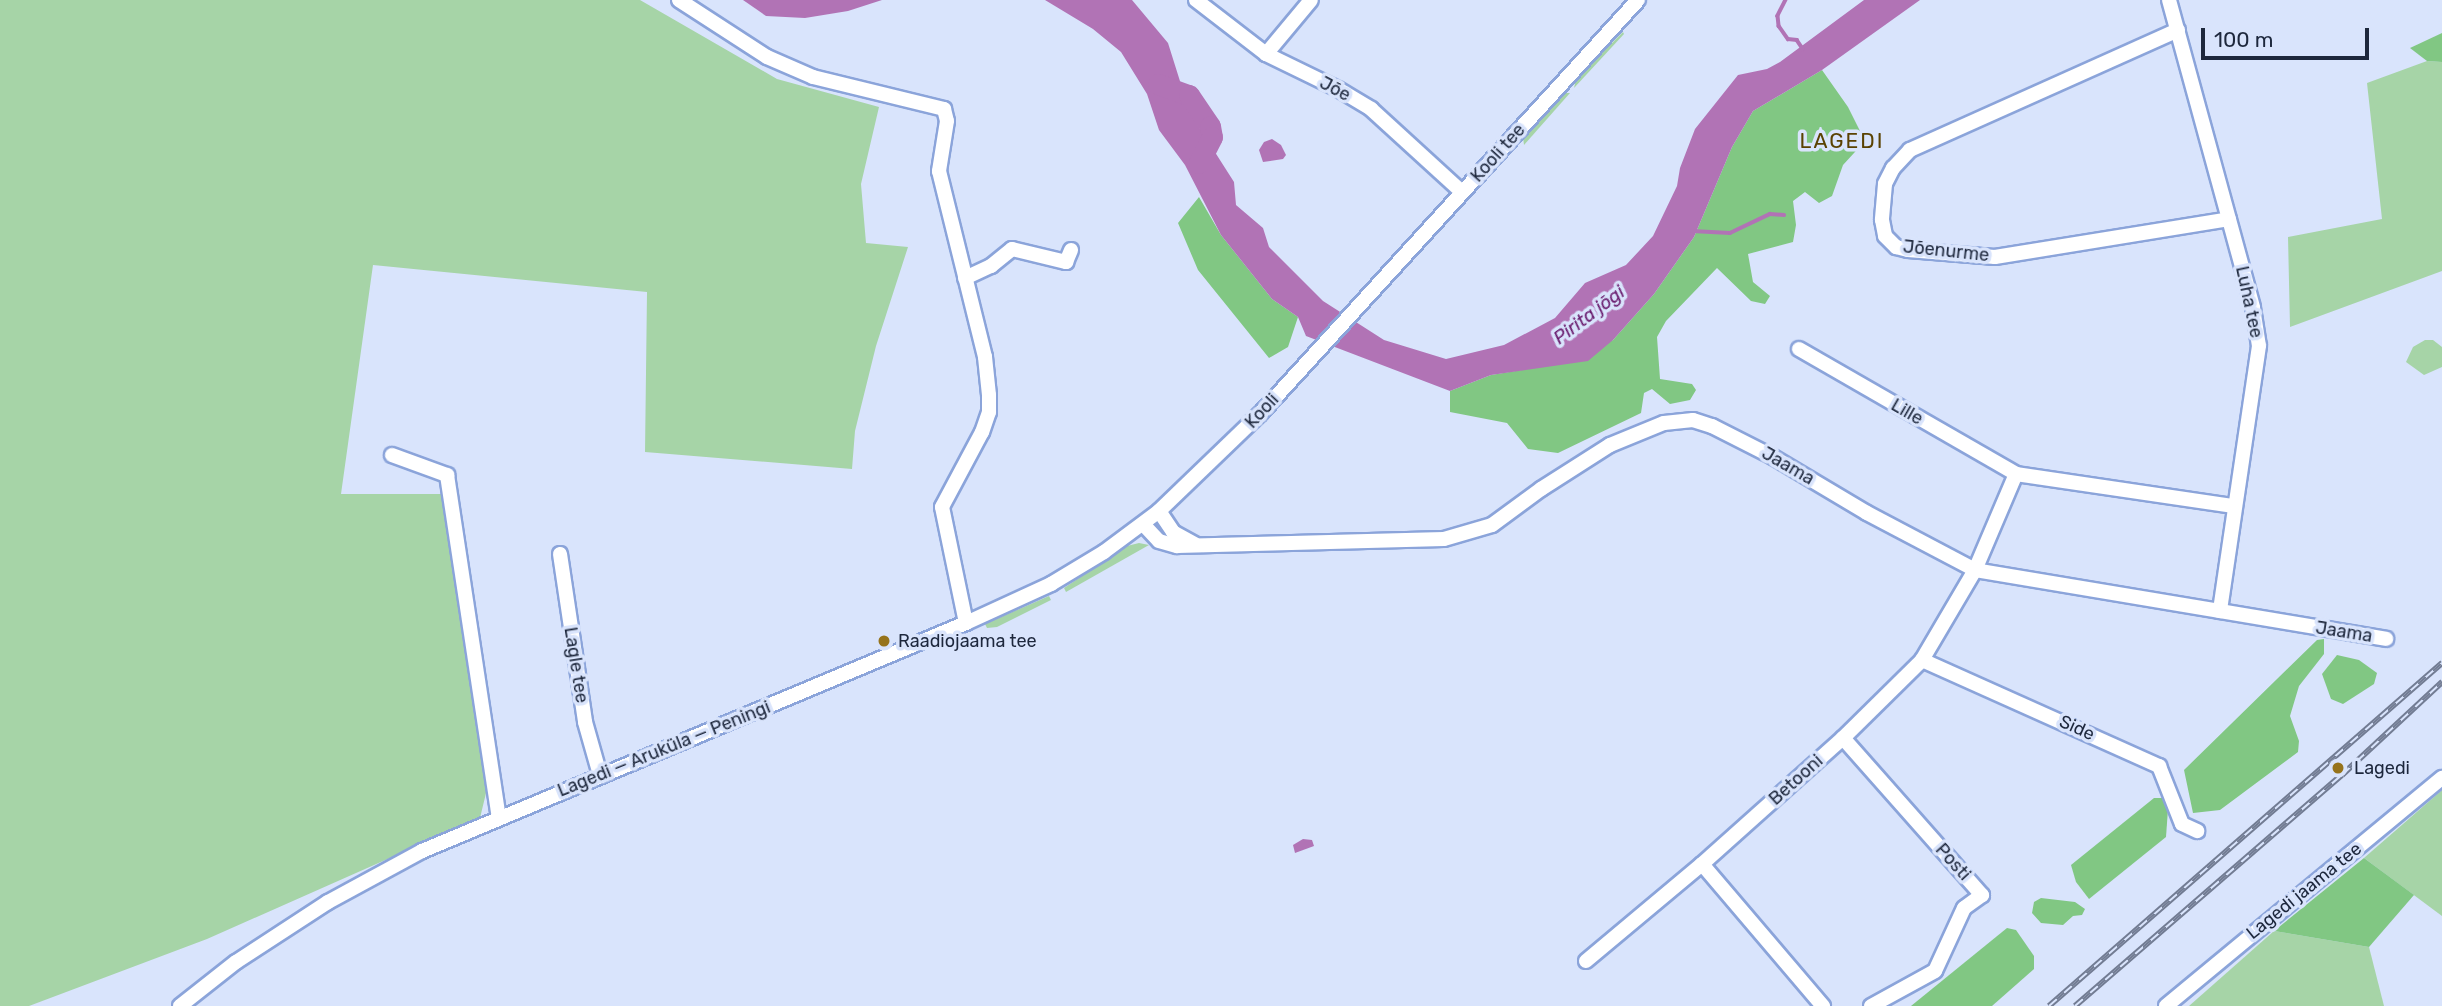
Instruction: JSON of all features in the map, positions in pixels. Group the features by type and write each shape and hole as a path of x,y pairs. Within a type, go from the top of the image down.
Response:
{"street":[{"path":"679,0 767,57 813,77 944,109 947,121 939,171 985,357 989,412 982,432 942,507 966,623"},
{"name":"Jõe","path":"1196,0 1266,54 1338,89 1371,109 1462,192"},
{"path":"1266,54 1311,0"},
{"name":"Kooli tee","path":"1358,306 1638,0"},
{"name":"Luha tee","path":"2169,0 2253,308 2259,346 2220,611"},
{"name":"Jõenurme","path":"2178,30 1910,150 1893,168 1885,184 1882,220 1885,236 1896,247 1908,250 1995,257 2229,219"},
{"path":"965,278 991,266 1012,249 1066,262 1071,250"},
{"name":"Kooli","path":"1159,511 1227,447 1358,306"},
{"name":"Lille","path":"1799,349 2015,474 2234,506"},
{"name":"Jaama","path":"1143,524 1159,541 1177,546 1444,539 1492,525 1541,489 1610,445 1664,423 1693,421 1712,426 1773,457 1867,513 1976,570 2386,639"},
{"path":"392,455 447,475 499,817"},
{"path":"1976,570 2015,474"},
{"path":"1159,511 1173,532 1185,541 1199,546"},
{"name":"Lagedi — Aruküla — Peningi","path":"180,1006 236,962 328,902 422,851 966,623 1051,584 1104,552 1159,511"},
{"name":"Lagle tee","path":"559,554 585,722 600,775"},
{"name":"Betooni","path":"1586,961 1702,864 1843,738 1922,660 1976,570"},
{"name":"Side","path":"1922,660 2159,766 2182,824 2197,831"},
{"name":"Posti","path":"1843,738 1982,895 1964,908 1935,971 1871,1006"},
{"name":"Lagedi jaama tee","path":"2166,1006 2442,778"},
{"path":"1702,864 1824,1006"}],"green space":[{"path":"0,0 640,0 777,79 879,107 861,184 866,243 908,247 876,346 855,431 852,469 645,452 647,292 373,265 341,494 442,494 487,789 480,818 207,939 29,1006 0,1006"},
{"path":"1623,32 1624,34 1574,88 1576,79"},
{"path":"2442,33 2442,62 2427,61 2410,48"},
{"path":"2427,61 2442,62 2442,271 2290,327 2288,237 2382,219 2367,83"},
{"path":"1822,70 1848,107 1865,141 1843,165 1832,196 1819,203 1805,192 1793,201 1796,225 1793,242 1748,254 1753,282 1770,296 1765,304 1751,301 1717,268 1666,321 1657,337 1660,379 1692,384 1696,390 1690,400 1670,404 1652,389 1644,393 1641,413 1558,453 1528,449 1507,423 1450,412 1450,391 1491,375 1557,364 1613,340 1654,294 1694,237 1732,147 1753,111"},
{"path":"1563,93 1570,93 1524,145 1523,137"},
{"path":"1199,197 1221,235 1272,299 1298,317 1288,347 1269,358 1198,270 1178,223"},
{"path":"2425,340 2433,340 2442,347 2442,367 2424,375 2406,362 2413,347"},
{"path":"1139,543 1149,545 1066,592 1064,588 1127,546"},
{"path":"1049,596 1051,600 997,627 987,628 985,624"},
{"path":"2324,639 2324,654 2299,686 2290,716 2299,741 2298,752 2220,810 2193,813 2184,770 2317,640"},
{"path":"2337,655 2359,660 2377,673 2374,684 2343,704 2331,699 2322,674"},
{"path":"2442,790 2442,916 2364,858"},
{"path":"2154,798 2162,798 2168,809 2166,837 2089,899 2076,882 2071,865"},
{"path":"2364,858 2414,895 2369,947 2274,931"},
{"path":"2041,898 2075,902 2085,909 2082,915 2073,916 2063,925 2041,923 2032,913 2034,902"},
{"path":"2007,928 2016,930 2034,956 2034,969 1992,1006 1911,1006"},
{"path":"2274,931 2369,947 2384,1006 2189,1006"}],"water":[{"path":"743,0 882,0 848,11 805,18 766,16"},
{"path":"1045,0 1132,0 1168,43 1190,113 1234,182 1236,205 1263,228 1269,247 1323,301 1384,340 1446,359 1504,345 1555,318 1585,283 1626,265 1653,236 1677,186 1680,168 1695,129 1738,75 1767,69 1780,62 1864,0 1920,0 1822,70 1753,111 1732,147 1694,237 1654,294 1613,340 1588,361 1491,375 1450,391 1306,336 1298,317 1272,299 1221,235 1185,165 1159,130 1147,94 1121,52 1093,29"},
{"path":"1272,139 1281,145 1286,155 1283,159 1263,162 1259,150 1264,142"},
{"path":"1303,839 1312,840 1314,846 1295,853 1293,845"}],"waterway":[{"path":"1786,0 1778,16 1779,26 1788,39 1797,40 1803,49"},
{"name":"Pirita jõgi","path":"1158,84 1189,95 1210,126 1212,137 1199,163"},
{"path":"1692,231 1730,233 1770,214 1784,215"}],"railway":[{"path":"2049,1006 2442,663"},
{"path":"2075,1006 2342,775 2442,682"}],"place":[{"name":"Raadiojaama tee","path":"884,641"},
{"name":"Lagedi","path":"2338,768"}],"district":[{"name":"LAGEDI","path":"1842,141"}]}
